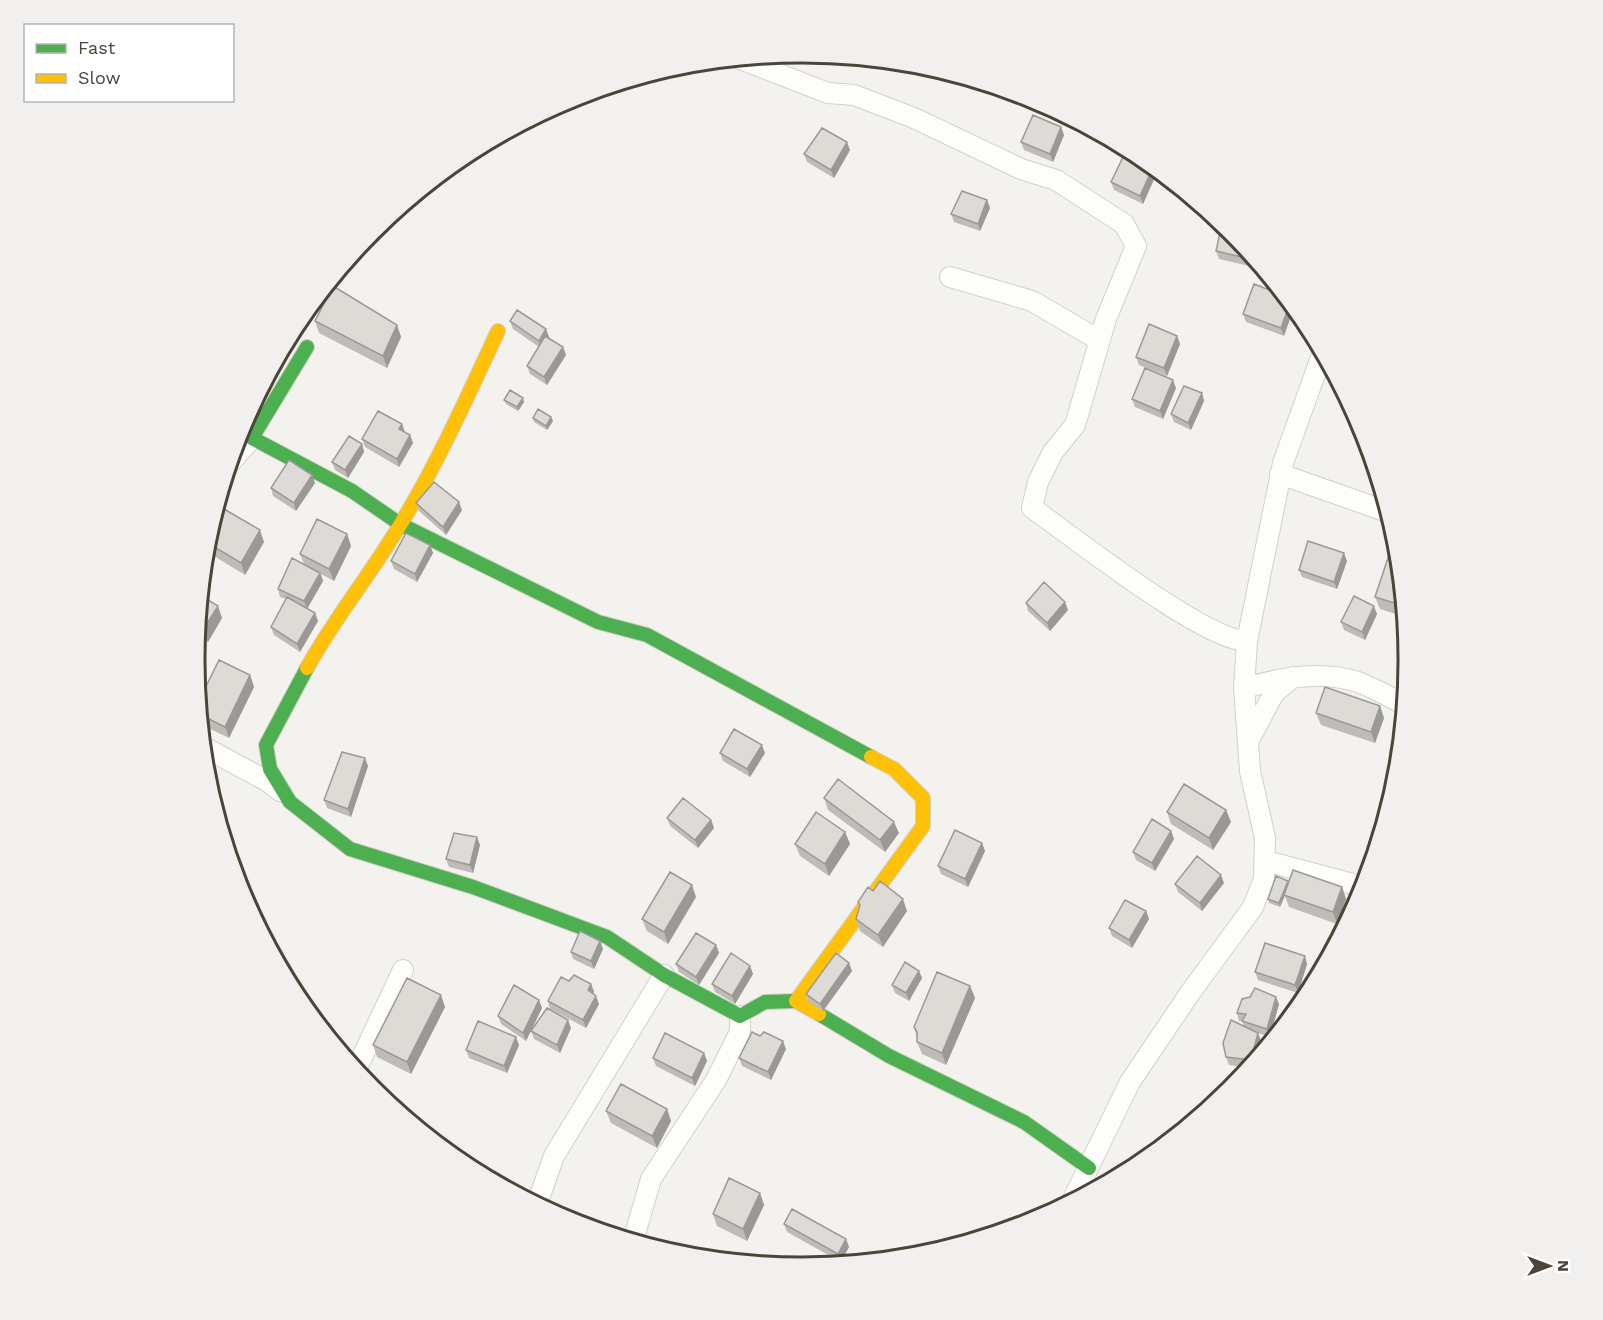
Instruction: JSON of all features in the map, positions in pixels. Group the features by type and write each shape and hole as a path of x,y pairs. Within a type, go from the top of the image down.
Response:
{"street":[{"path":"757,65 828,93 854,94 914,118 1021,169 1056,180 1124,224 1136,246 1100,340 1075,425 1053,452 1038,482 1032,508 1200,625 1235,641 1247,641"},
{"path":"950,277 1032,301 1100,340"},
{"path":"498,331 446,442 400,524 328,630 266,745 270,770 290,802 350,849 473,887 608,937 664,975 740,1016"},
{"path":"256,418 307,347"},
{"path":"1078,1189 1141,1065 1253,907 1264,879 1265,838 1250,771 1244,688 1247,641 1280,474 1300,409 1319,362"},
{"path":"250,433 352,491 400,524 598,622 647,635 841,743 894,769 923,798 923,826 796,1001"},
{"path":"1280,474 1379,509"},
{"path":"1244,688 1311,675 1358,682 1397,701"},
{"path":"1249,741 1274,693 1293,677"},
{"path":"212,751 267,781 286,796"},
{"path":"1266,861 1354,884"},
{"path":"360,1062 403,970"},
{"path":"540,1196 554,1156 664,975"},
{"path":"740,1016 765,1002 796,1001 889,1056 1024,1122 1089,1168"},
{"path":"635,1233 651,1179 716,1080 740,1032 740,1016"}],"building":[{"path":"1033,115 1061,127 1050,154 1021,142"},
{"path":"822,128 847,142 831,170 804,154"},
{"path":"1123,158 1149,175 1140,196 1111,182"},
{"path":"962,191 987,200 978,224 951,214"},
{"path":"1220,234 1242,257 1216,251"},
{"path":"1254,284 1269,290 1287,313 1281,328 1243,314"},
{"path":"336,288 397,325 383,356 315,321 326,300"},
{"path":"517,310 546,329 539,341 510,321"},
{"path":"1149,324 1177,336 1164,368 1136,357"},
{"path":"545,336 563,347 544,377 527,366"},
{"path":"1145,368 1173,380 1160,411 1132,399"},
{"path":"1184,386 1202,393 1188,423 1171,414"},
{"path":"510,390 523,398 517,407 504,400"},
{"path":"538,409 551,417 546,426 533,418"},
{"path":"378,411 402,424 399,429 410,435 397,459 362,439"},
{"path":"349,436 362,444 345,470 332,462"},
{"path":"289,460 312,475 294,503 271,488"},
{"path":"434,482 459,502 443,527 416,503"},
{"path":"224,509 260,530 241,563 215,548"},
{"path":"317,519 347,534 329,569 300,554"},
{"path":"406,533 430,545 415,574 391,561"},
{"path":"1308,541 1344,553 1334,582 1299,570"},
{"path":"1389,556 1395,603 1375,597"},
{"path":"292,558 320,573 304,601 278,589"},
{"path":"1044,582 1065,602 1047,623 1026,603"},
{"path":"1354,596 1374,606 1362,632 1341,622"},
{"path":"287,597 315,613 297,644 271,627"},
{"path":"208,600 218,606 206,625"},
{"path":"219,660 250,675 225,727 208,718 206,687"},
{"path":"1325,687 1380,706 1371,732 1316,713"},
{"path":"734,729 762,745 747,769 720,753"},
{"path":"342,752 365,758 348,809 324,800"},
{"path":"838,779 894,822 880,840 824,798"},
{"path":"1184,784 1226,810 1209,838 1167,812"},
{"path":"683,798 711,820 695,840 667,818"},
{"path":"816,812 845,832 825,864 795,844"},
{"path":"1152,819 1171,831 1152,863 1133,852"},
{"path":"955,830 982,843 965,879 938,866"},
{"path":"454,833 477,837 470,865 446,859"},
{"path":"1197,856 1221,875 1200,903 1175,884"},
{"path":"1293,870 1342,887 1333,912 1284,895"},
{"path":"670,872 692,885 664,932 642,919"},
{"path":"1276,876 1288,881 1279,903 1268,899"},
{"path":"880,881 903,899 878,935 856,919 860,905 858,902 868,887 873,891"},
{"path":"1125,900 1146,911 1129,940 1109,928"},
{"path":"580,931 600,941 591,961 571,952"},
{"path":"696,933 716,945 696,977 676,964"},
{"path":"1265,943 1305,956 1295,985 1255,972"},
{"path":"731,953 750,966 732,996 712,984"},
{"path":"836,953 849,963 820,1004 806,994"},
{"path":"905,962 919,971 906,993 892,985"},
{"path":"937,972 970,986 942,1053 917,1042 917,1032 914,1027"},
{"path":"574,975 591,984 588,990 596,996 583,1020 548,1001 561,977 569,981"},
{"path":"407,978 441,995 407,1062 373,1045"},
{"path":"514,985 539,1000 523,1033 498,1016"},
{"path":"1255,988 1276,997 1267,1029 1242,1021 1246,1014 1237,1013 1242,999 1250,997"},
{"path":"547,1008 568,1020 557,1045 531,1031"},
{"path":"1231,1020 1258,1033 1254,1049 1245,1059 1226,1057 1223,1043"},
{"path":"478,1021 516,1037 504,1066 466,1050"},
{"path":"752,1032 760,1036 764,1032 783,1041 768,1072 739,1058"},
{"path":"665,1033 704,1053 692,1078 653,1058"},
{"path":"621,1084 667,1109 652,1136 606,1111"},
{"path":"729,1178 760,1193 743,1229 713,1214"},
{"path":"792,1209 846,1239 838,1254 784,1224"}],"traffic: fast":[{"path":"307,347 252,438 352,491 400,524 598,622 647,635 871,757"},
{"path":"307,668 266,745 270,769 290,802 350,849 473,887 607,937 664,975 740,1016 765,1002 796,1001"},
{"path":"819,1014 889,1056 1024,1122 1089,1168"}],"traffic: slow":[{"path":"307,668 419,493 498,331"},
{"path":"819,1014 796,1001 923,826 923,798 894,769 871,757"}]}
